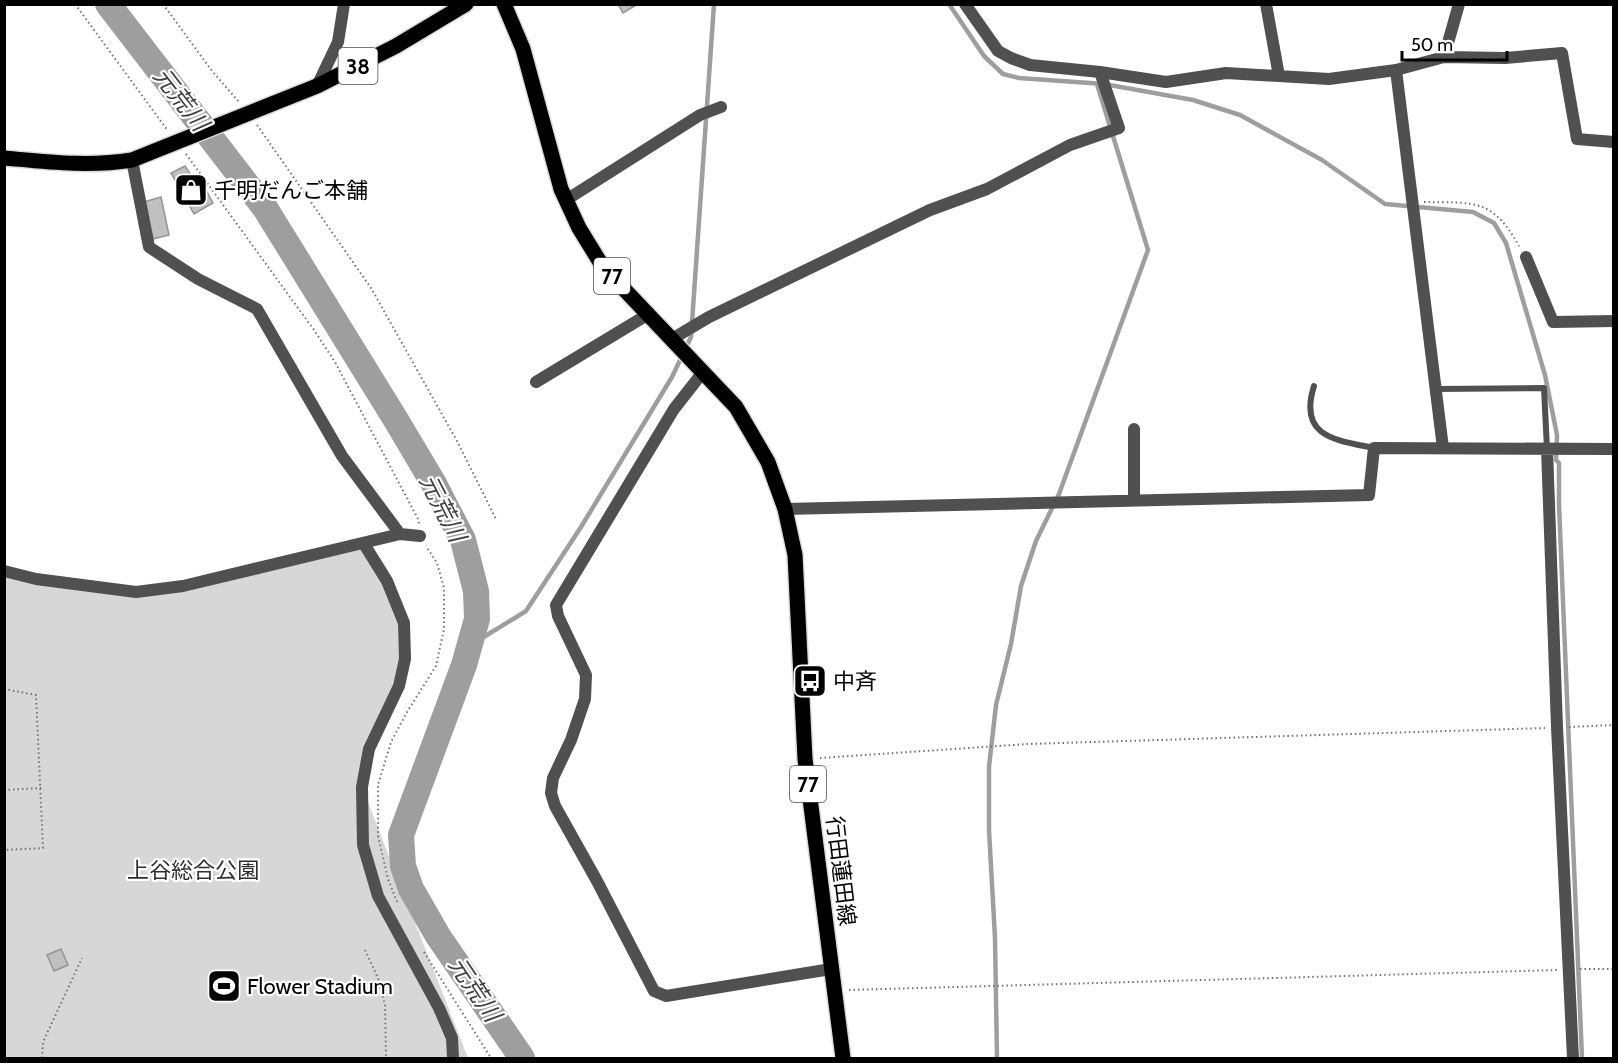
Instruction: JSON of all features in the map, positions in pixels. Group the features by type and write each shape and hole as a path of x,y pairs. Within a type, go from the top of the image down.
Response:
{"main road":[{"name":"38","path":"4,158 81,165 132,160 317,86 396,46 466,4"},
{"name":"77","path":"504,4 523,49 561,189 579,228 603,267 736,407 768,462 786,509"},
{"name":"行田蓮田線","path":"786,509 795,555 805,759 843,1059"}],"street":[{"path":"317,86 338,42 344,4"},
{"path":"965,4 998,51 1011,58 1030,65 1166,82 1226,73 1329,79 1396,70 1444,57 1505,57 1562,53 1577,139 1614,142"},
{"path":"1266,4 1279,76"},
{"path":"1444,57 1459,4"},
{"path":"1396,70 1443,447"},
{"path":"672,339 709,317 920,214 987,189 1070,145 1119,128 1100,72"},
{"path":"566,200 700,115 721,107"},
{"path":"132,160 149,247 198,279 257,309 342,456 400,534"},
{"path":"1526,257 1553,322 1614,321"},
{"path":"536,382 647,315"},
{"path":"703,372 674,410 556,605 558,616 586,675 585,699 571,740 552,778 551,793 555,806 654,991 666,996 831,969"},
{"path":"1134,429 1134,500"},
{"path":"786,509 1369,495 1374,448 1614,449"},
{"path":"1548,449 1557,727 1573,1059"},
{"path":"4,572 36,579 135,592 183,586 400,534 420,536"},
{"path":"364,544 387,581 404,623 405,658 399,687 369,749 362,787 363,845 378,896 439,1008 452,1038 453,1059"}],"lane":[{"path":"1314,386 1309,402 1310,416 1322,433 1333,440 1374,448"},
{"path":"1436,389 1544,388 1548,449"}],"path":[{"path":"75,4 274,273 335,362 418,519 420,536 437,563 444,588 444,629 436,666 391,742 378,785 378,836 388,879 401,911"},
{"path":"163,4 212,71 227,86 371,288 457,441 496,519"},
{"path":"1412,202 1471,203 1490,210 1508,227 1526,257"},
{"path":"4,689 36,695 43,848 4,850"},
{"path":"805,759 1028,744 1614,726"},
{"path":"4,789 40,788"},
{"path":"423,949 491,1059"},
{"path":"365,950 378,978 385,1005 386,1059"},
{"path":"42,1059 43,1042 82,958"},
{"path":"835,990 1614,969"}],"green space":[{"name":"上谷総合公園","path":"364,544 404,623 405,659 362,787 468,1058 5,1058 5,571 93,587 183,586"}],"building":[{"path":"618,4 638,4 623,13"},
{"path":"185,166 204,195 207,192 213,203 194,214 171,173"},
{"path":"161,197 169,235 153,239 144,202"},
{"path":"61,949 68,965 54,971 47,955"}],"waterway":[{"name":"元荒川","path":"108,4 265,208 396,420 434,484 463,540 476,591 477,619 464,665 401,835 403,866 411,889 438,936 522,1058"},
{"path":"469,646 526,611 581,527 672,377 691,337 714,4"},
{"path":"949,4 984,56 1003,74 1019,78 1104,84 1193,100 1240,115 1322,160 1385,204 1473,212 1494,223 1506,243 1545,375 1557,435 1556,460 1559,463 1582,1058"},
{"path":"997,1058 995,938 989,830 989,767 996,705 1011,644 1021,586 1036,541 1059,494 1148,250 1097,84"}],"place":[{"name":"千明だんご本舗","path":"191,190"},
{"name":"中斉","path":"810,681"},
{"name":"Flower Stadium","path":"224,986"}]}
